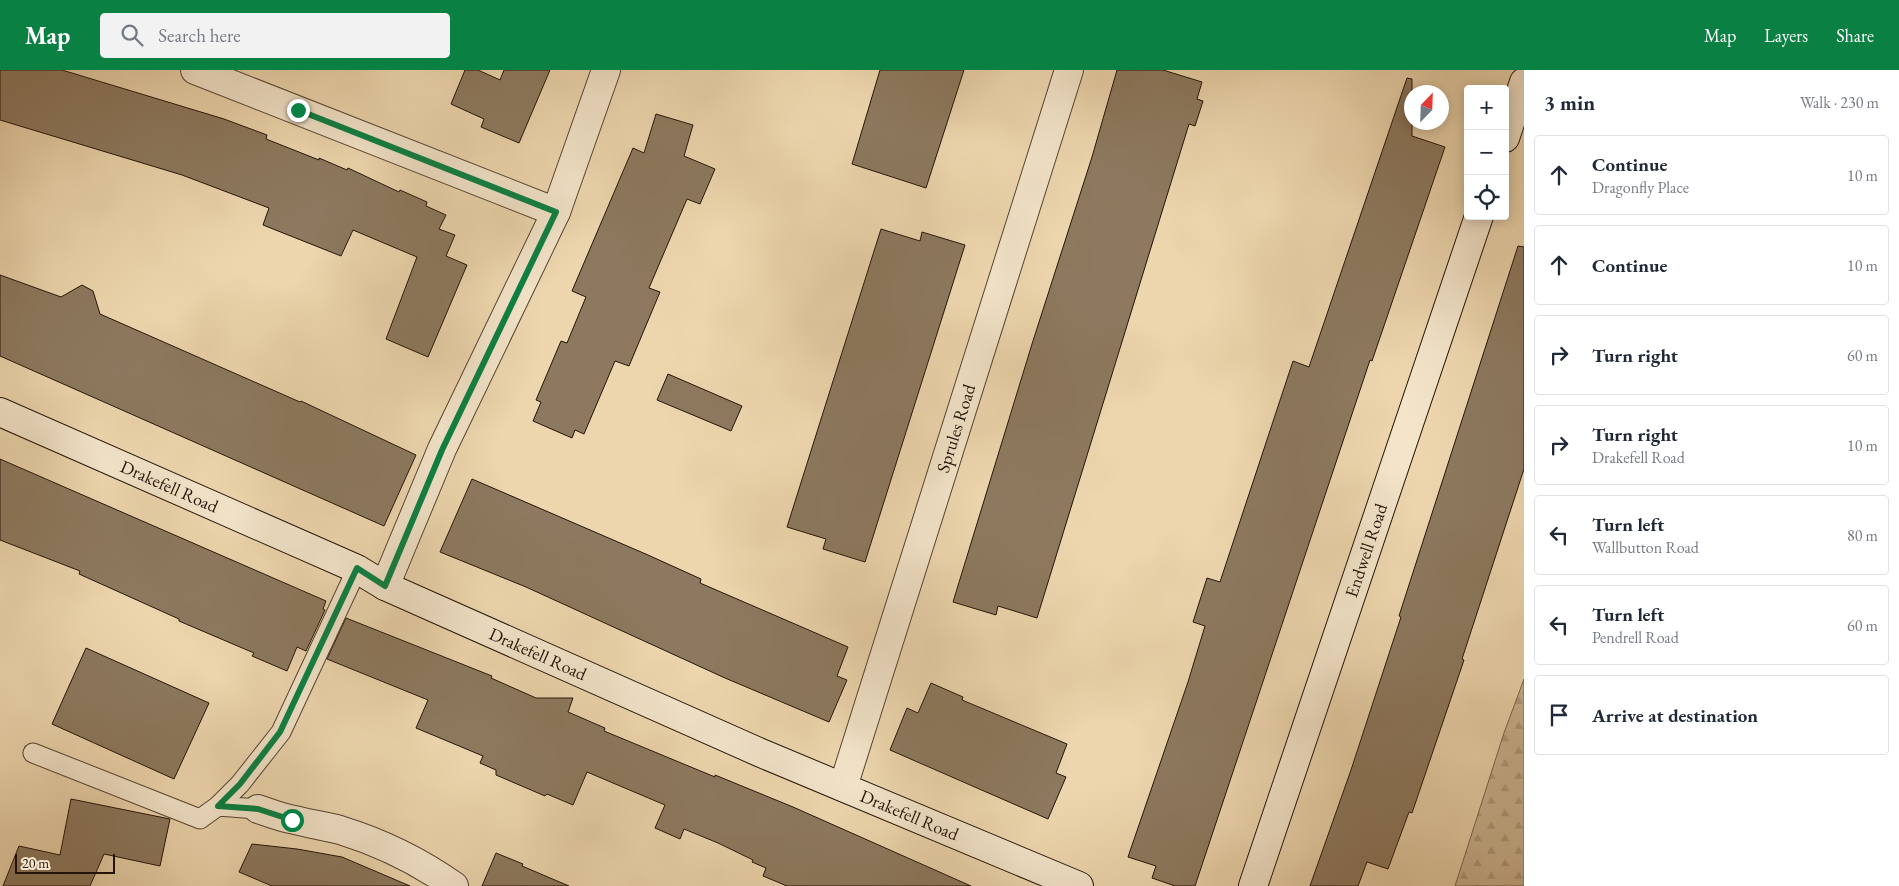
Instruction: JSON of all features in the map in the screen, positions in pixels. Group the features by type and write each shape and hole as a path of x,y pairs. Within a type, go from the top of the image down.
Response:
{"street":[{"path":"195,70 556,212"},
{"path":"385,586 442,450 556,212 606,70"},
{"name":"Sprules Road","path":"843,787 1069,70"},
{"path":"1508,130 1524,82"},
{"name":"Endwell Road","path":"1253,886 1478,220"},
{"name":"Drakefell Road","path":"0,412 357,568 385,586 752,748 1079,886"},
{"path":"258,809 292,820 339,830 378,843 425,866 454,886"}],"lane":[{"path":"33,753 200,819 218,806 240,784 280,732 357,568"},
{"path":"218,806 258,809"}],"green space":[{"path":"1524,679 1524,886 1455,886 1504,733"}],"building":[{"path":"0,70 62,70 224,119 267,135 266,139 347,170 348,168 399,192 400,190 427,202 426,206 446,215 439,229 455,235 446,256 467,265 428,357 386,339 417,257 353,230 341,256 263,225 269,208 182,175 0,120"},
{"path":"465,70 478,70 500,80 504,70 550,70 519,143 481,127 484,119 451,104"},
{"path":"880,70 964,70 926,188 852,164"},
{"path":"1117,70 1163,70 1202,82 1197,99 1203,101 1195,126 1189,124 1037,618 998,606 996,615 953,602 1032,344 1092,157"},
{"path":"1407,78 1412,79 1412,85 1405,85"},
{"path":"1404,87 1404,130 1412,130 1412,136 1445,147 1372,361 1370,360 1195,886 1175,886 1152,878 1156,866 1128,857 1188,682 1205,626 1193,622 1207,578 1220,582 1293,361 1309,367"},
{"path":"656,114 693,125 684,156 715,169 700,204 687,199 649,288 660,292 629,366 615,361 584,434 575,430 572,438 533,421 541,402 536,400 561,341 567,343 586,297 572,291 633,148 644,153"},
{"path":"881,229 920,241 922,232 965,245 865,562 823,549 826,539 787,527"},
{"path":"1518,246 1524,247 1524,469 1462,659 1464,660 1412,813 1409,812 1388,869 1367,862 1358,886 1310,886 1351,770 1401,617 1399,616"},
{"path":"0,275 61,297 82,285 93,291 100,314 301,401 416,455 384,526 0,356"},
{"path":"668,374 742,406 731,431 657,400"},
{"path":"0,459 326,601 323,609 325,610 306,651 297,647 287,671 252,656 254,653 179,621 179,619 79,574 80,571 0,540"},
{"path":"472,479 648,555 701,579 700,583 848,647 837,676 847,680 829,722 725,678 526,587 440,552"},
{"path":"346,618 492,676 491,678 536,698 573,698 568,712 605,728 604,731 793,807 971,886 787,886 763,876 766,868 718,843 684,829 680,839 655,828 665,805 587,772 573,805 547,794 545,796 496,775 496,770 480,763 483,756 416,728 428,700 327,659"},
{"path":"86,648 209,703 174,779 52,724"},
{"path":"931,683 963,697 962,700 1067,744 1056,773 1066,777 1048,819 890,750 907,708 918,713"},
{"path":"71,799 170,819 160,866 104,854 90,886 3,886 19,846 60,855"},
{"path":"252,844 342,857 410,886 272,886 239,872"},
{"path":"496,853 523,864 522,866 569,886 482,886"}],"route":[{"path":"292,820 258,809 218,806 240,784 280,732 357,568 385,586 442,450 556,212 298,110"}]}
